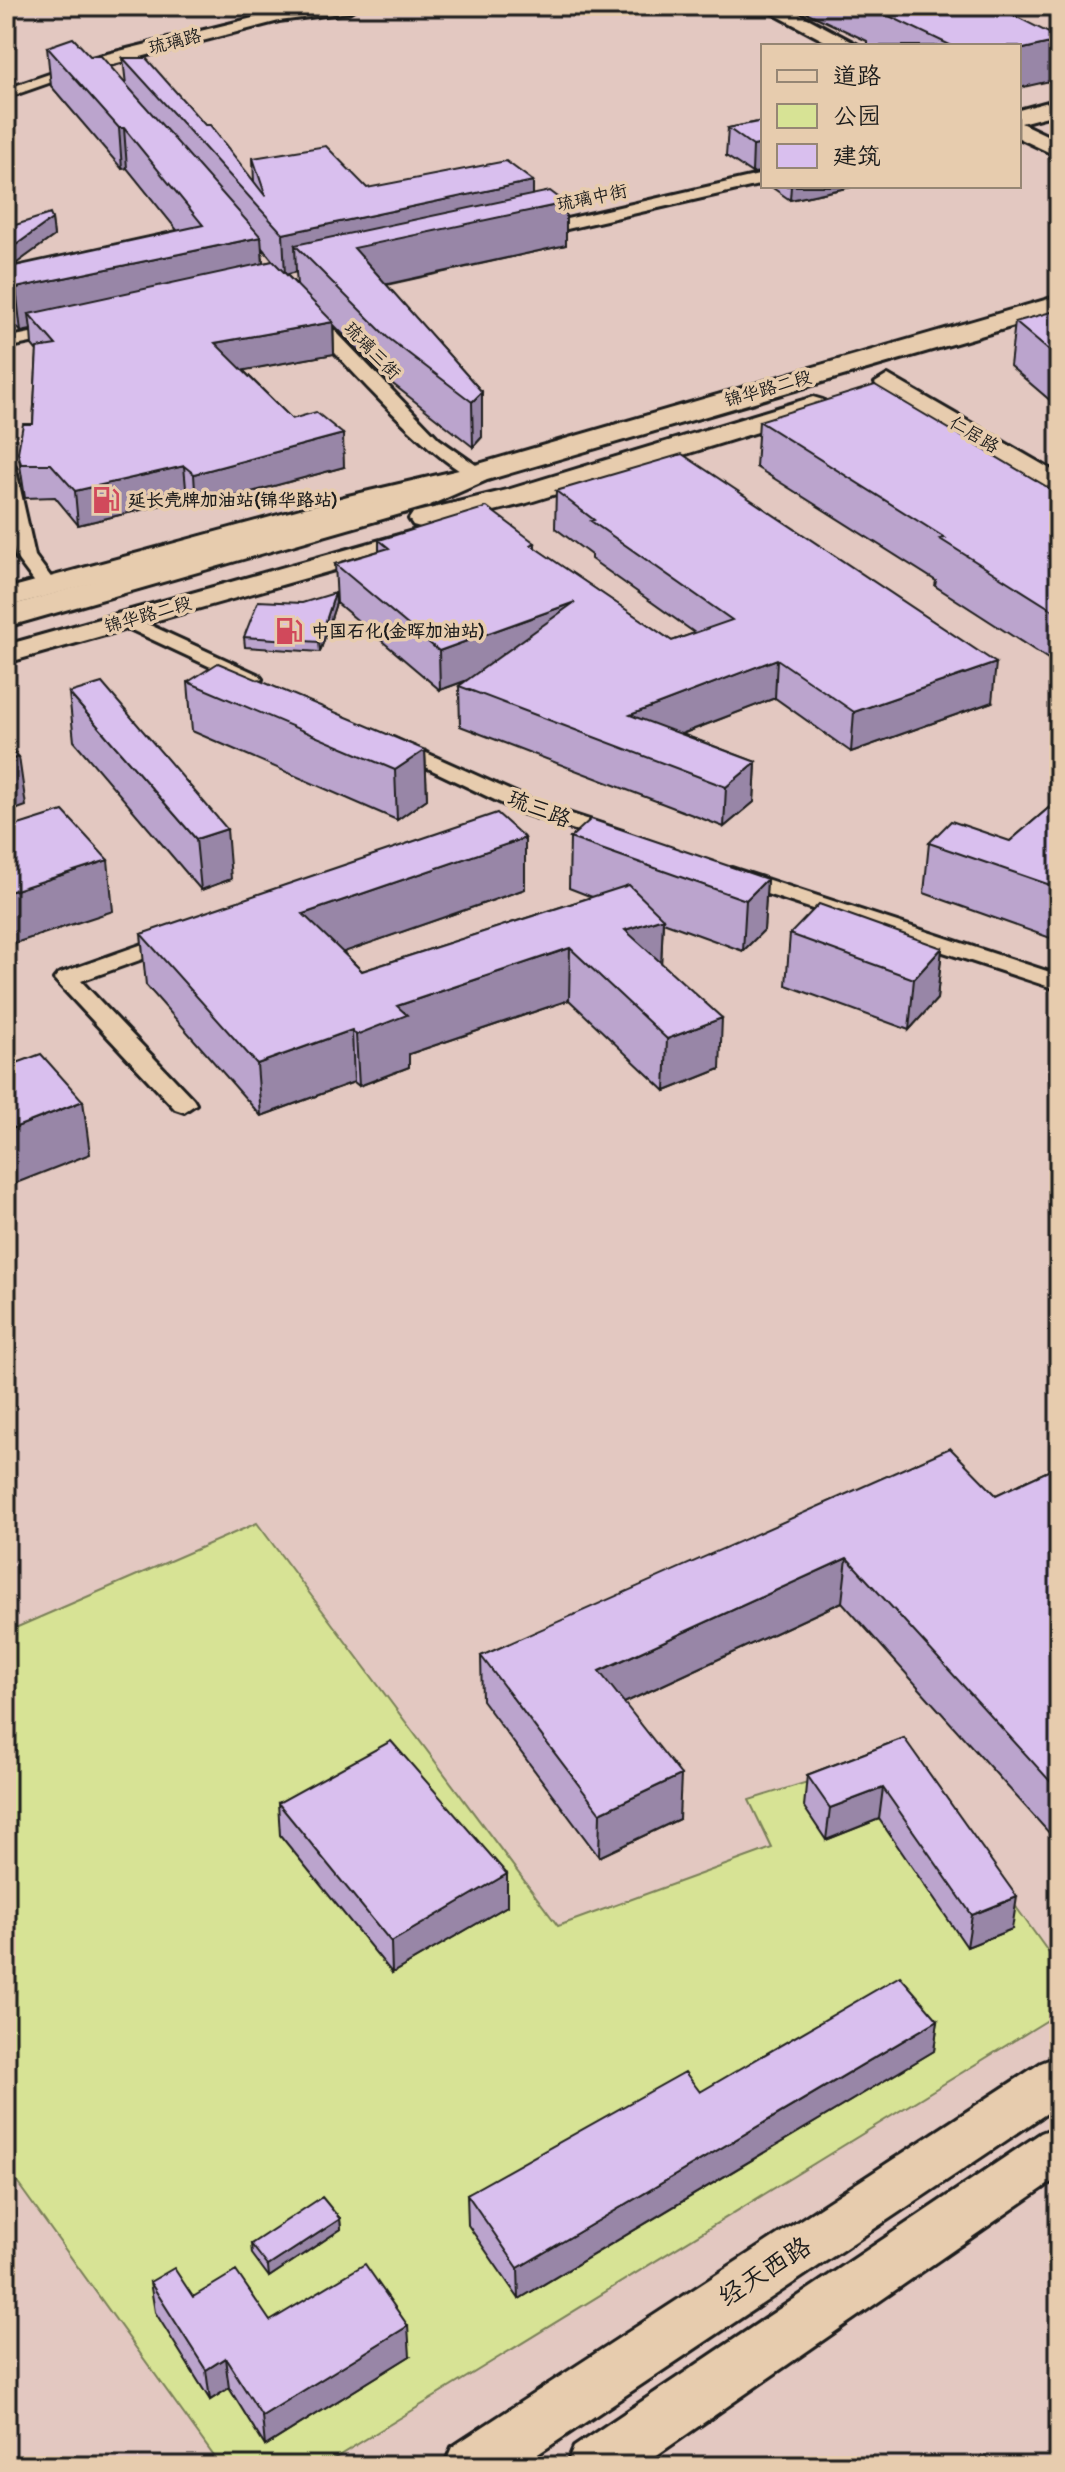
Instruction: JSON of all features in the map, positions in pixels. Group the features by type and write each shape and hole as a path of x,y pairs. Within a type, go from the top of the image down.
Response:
{"main road":[{"name":"锦华路二段","path":"6,617 417,500 476,474 1059,304"},
{"name":"锦华路二段","path":"6,633 516,497 1059,332"}],"street":[{"name":"琉璃路","path":"6,94 278,15 349,6"},
{"path":"769,6 846,44"},
{"path":"1021,116 1059,106"},
{"path":"1021,130 1059,150"},
{"name":"琉璃中街","path":"512,236 761,179"},
{"name":"琉璃三街","path":"299,304 433,443 476,474"},
{"path":"6,343 83,327"},
{"name":"仁居路","path":"888,383 1059,486"},
{"path":"6,466 25,556 49,588"},
{"name":"锦华路二段","path":"6,598 407,489 476,474"},
{"name":"锦华路二段","path":"6,654 456,526 516,497"},
{"path":"128,621 271,688"},
{"name":"琉三路","path":"372,735 530,808 636,843"},
{"path":"500,819 530,808"},
{"path":"711,868 1059,983"},
{"path":"184,1104 66,979 201,930"},
{"name":"经天西路","path":"472,2466 1056,2083"},
{"path":"594,2466 1059,2149"}],"green space":[{"path":"257,1523 558,1926 772,1848 749,1800 905,1752 1059,1967 1059,2013 322,2466 221,2466 6,2167 6,1632"}],"building":[{"path":"995,6 1059,38 1059,41 1021,50 1021,44 948,44 870,7"},
{"path":"73,38 90,56 101,56 261,237 16,288 6,277 6,268 203,225 124,128 119,128 47,47"},
{"path":"123,58 146,58 205,125 210,125 266,197 253,158 326,146 367,188 506,161 533,181 283,234"},
{"path":"761,121 761,144 753,146 728,128"},
{"path":"550,191 566,203 354,248 482,392 472,402 387,337 295,245"},
{"path":"50,214 52,219 6,252 6,228"},
{"path":"273,261 333,322 215,343 292,419 316,412 343,434 194,474 184,466 75,491 51,464 21,464 18,452 23,424 33,424 37,348 56,345 29,314"},
{"path":"1051,312 1059,316 1059,359 1015,322"},
{"path":"875,385 1059,494 1059,614 759,421"},
{"path":"682,454 996,663 854,712 777,659 630,715 756,762 726,787 459,686 575,602 439,651 335,564 389,548 379,540 487,507 535,543 531,545 672,641 732,620 591,521 594,520 556,491"},
{"name":"中国石化(金晖加油站)","path":"335,593 319,642 244,637 258,601 302,603"},
{"path":"218,663 425,750 395,770 188,682"},
{"path":"102,683 227,829 196,839 69,693"},
{"path":"6,742 19,757 6,761"},
{"path":"1059,799 1059,888 929,843 951,821 1010,841"},
{"path":"63,811 108,860 6,893 6,829"},
{"path":"497,813 525,838 303,914 362,971 629,885 663,918 625,930 722,1018 667,1039 570,948 397,1006 407,1015 356,1035 352,1030 257,1064 141,934"},
{"path":"591,819 767,879 746,900 570,838"},
{"path":"819,904 942,948 914,979 790,934"},
{"path":"41,1054 83,1101 6,1131 6,1067"},
{"path":"950,1448 996,1495 1059,1466 1059,1791 847,1558 599,1671 681,1775 600,1813 481,1656"},
{"path":"904,1738 1017,1897 972,1915 883,1788 830,1808 807,1775"},
{"path":"391,1741 507,1874 391,1942 278,1803"},
{"path":"900,1976 938,2020 518,2268 467,2194 685,2072 700,2092"},
{"path":"322,2197 340,2219 268,2266 251,2244"},
{"path":"365,2264 408,2326 262,2416 225,2358 206,2370 150,2282 174,2268 193,2297 236,2271 270,2321"}],"place":[{"name":"延长壳牌加油站(锦华路站)","path":"106,500"},
{"name":"中国石化(金晖加油站)","path":"289,631"}]}
